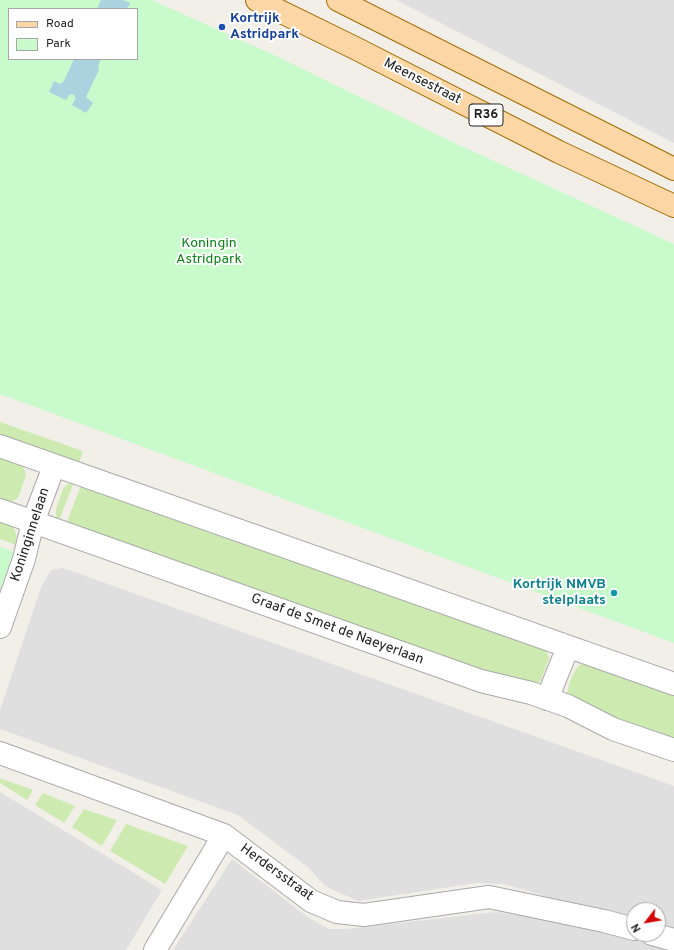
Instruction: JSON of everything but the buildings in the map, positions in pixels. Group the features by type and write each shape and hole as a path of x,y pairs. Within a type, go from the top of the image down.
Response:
{"main road":[{"name":"Meensestraat","path":"257,0 559,152 674,206"},
{"name":"R36","path":"338,0 674,169"}],"street":[{"path":"0,446 674,684"},
{"name":"Koninginnelaan","path":"0,627 24,559 33,522 54,466"},
{"name":"Graaf de Smet de Naeyerlaan","path":"0,510 481,681 547,698 568,706 613,729 674,750"},
{"path":"547,698 568,646"},
{"name":"Herdersstraat","path":"0,753 224,835 311,901 338,912 364,915 489,897 626,927"},
{"path":"155,950 224,835"}],"shaded area":[{"path":"396,0 674,0 674,143"},
{"path":"63,568 674,786 674,934 666,932 666,902 626,902 626,920 504,884 476,883 358,901 325,886 309,868 238,815 0,729 0,710 41,587 51,570"},
{"path":"0,792 162,890 126,950 0,950"},
{"path":"232,859 309,918 329,929 347,929 496,912 626,932 626,942 654,942 674,950 173,950"}],"green space":[{"name":"Koningin Astridpark","path":"0,0 152,0 276,56 442,137 674,244 674,643 0,394"},
{"path":"0,422 83,451 78,466 0,438"},
{"path":"0,453 22,463 26,475 19,496 15,500 9,502 0,502"},
{"path":"74,482 59,521 56,517 56,509 63,489 66,485"},
{"path":"82,482 545,648 549,658 541,680 538,684 527,688 66,525"},
{"path":"0,518 8,522 14,528 17,540 16,545 0,539"},
{"path":"0,547 14,552 0,590"},
{"path":"584,662 674,692 674,741 578,707 567,694 574,672"},
{"path":"0,778 33,790 27,800 0,783"},
{"path":"43,793 75,806 64,823 35,805"},
{"path":"84,809 117,820 102,846 72,827"},
{"path":"126,824 188,846 165,884 110,851"}],"water":[{"path":"101,0 123,0 130,3 128,8 97,8"},
{"path":"74,60 101,60 98,66 99,70 86,97 93,103 86,113 72,105 76,98 73,94 69,95 66,100 49,92 54,81 60,84 64,81"}],"place":[{"name":"Kortrijk Astridpark","path":"222,27"},
{"name":"Kortrijk NMVB stelplaats","path":"614,593"}]}
